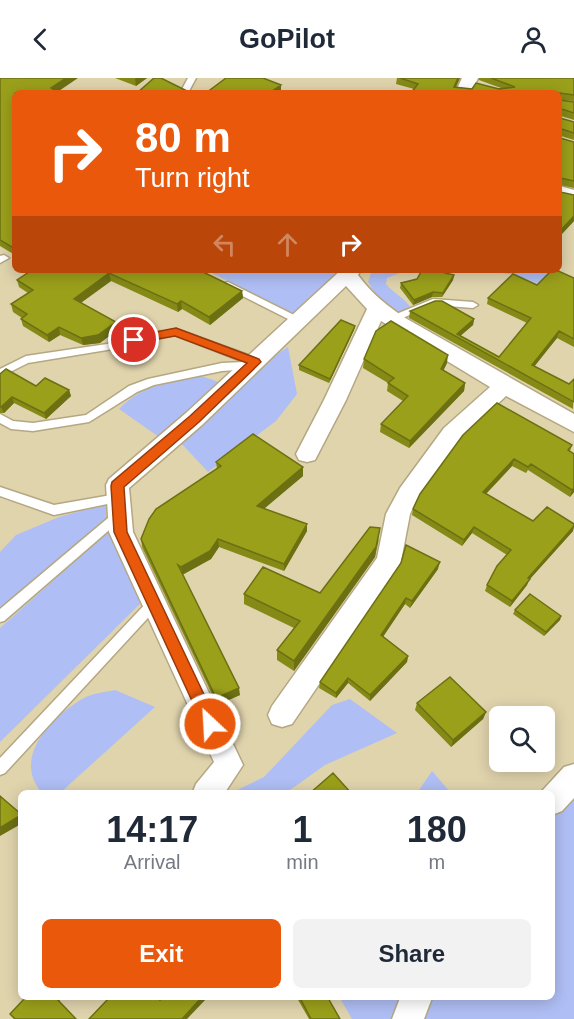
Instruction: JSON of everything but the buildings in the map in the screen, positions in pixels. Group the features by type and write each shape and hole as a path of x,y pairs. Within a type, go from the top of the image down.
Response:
{"street":[{"path":"209,790 229,765 121,532 117,486 254,364 349,273"},
{"path":"350,273 358,290 385,313 504,386 574,424"},
{"path":"307,454 385,313"},
{"path":"282,715 389,561 399,514 408,494 452,434 504,386"},
{"path":"555,798 574,777"},
{"path":"408,1019 415,1000"}],"lane":[{"path":"218,280 300,321"},
{"path":"385,313 433,302 473,305"},
{"path":"0,372 26,360 86,351 176,332 254,364"},
{"path":"0,418 11,425 33,427 88,418 133,389 152,382 222,367 254,364"},
{"path":"0,491 54,510 118,507"},
{"path":"0,617 118,507"},
{"path":"0,768 154,603"}],"shaded area":[{"path":"212,273 344,273 298,317"},
{"path":"371,273 400,273 387,278 386,284 411,309 395,315 381,303 368,282"},
{"path":"502,273 551,273 539,284"},
{"path":"288,347 297,394 276,421 208,472 181,443 258,366"},
{"path":"202,376 221,383 162,439 119,409 138,394 157,385"},
{"path":"106,504 106,518 0,609 0,552 16,535 59,517"},
{"path":"112,528 144,600 0,742 0,628"},
{"path":"115,690 155,707 63,790 40,790 34,780 31,766 33,752 39,739 48,727 72,706 95,694"},
{"path":"350,699 397,733 325,765 290,790 237,790 264,777 332,705"},
{"path":"432,771 448,790 419,790"},
{"path":"574,792 574,1019 421,1019 429,1000 555,1000 555,816"},
{"path":"341,1000 403,1000 395,1019 352,1019"}],"route":[{"path":"134,340 176,332 255,362 117,486 121,532 210,724"}]}
